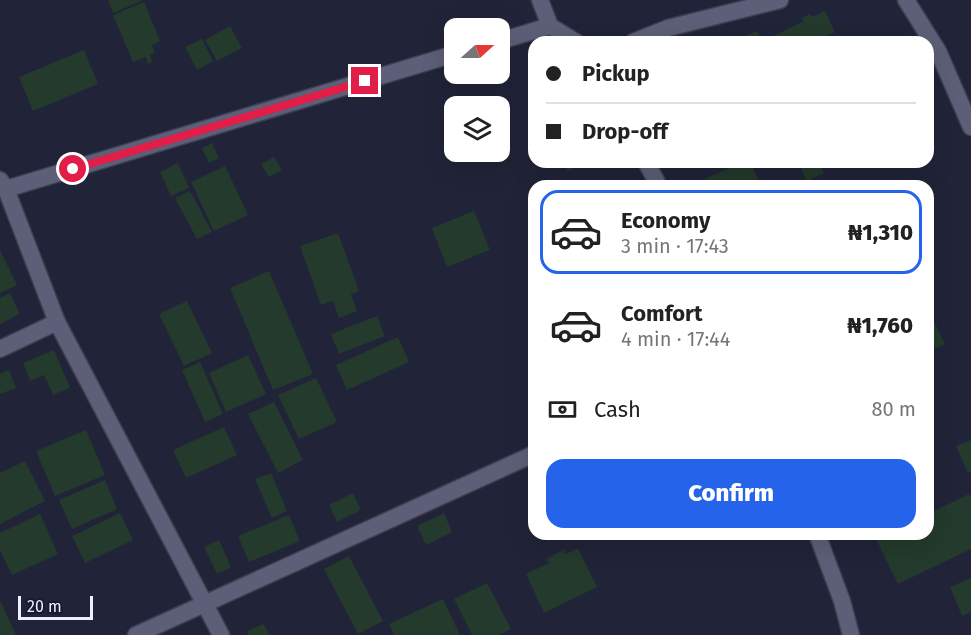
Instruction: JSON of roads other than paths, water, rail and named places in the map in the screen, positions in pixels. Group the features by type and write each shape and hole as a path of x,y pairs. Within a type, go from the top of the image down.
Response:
{"street":[{"path":"540,0 550,26 566,36"},
{"path":"648,36 668,28 780,0"},
{"path":"906,0 929,36"},
{"path":"510,38 550,26"},
{"path":"934,45 971,127"},
{"path":"222,635 57,322 3,185 444,57"},
{"path":"0,349 57,322"},
{"path":"136,635 528,457"},
{"path":"819,540 842,601 851,635"}]}
